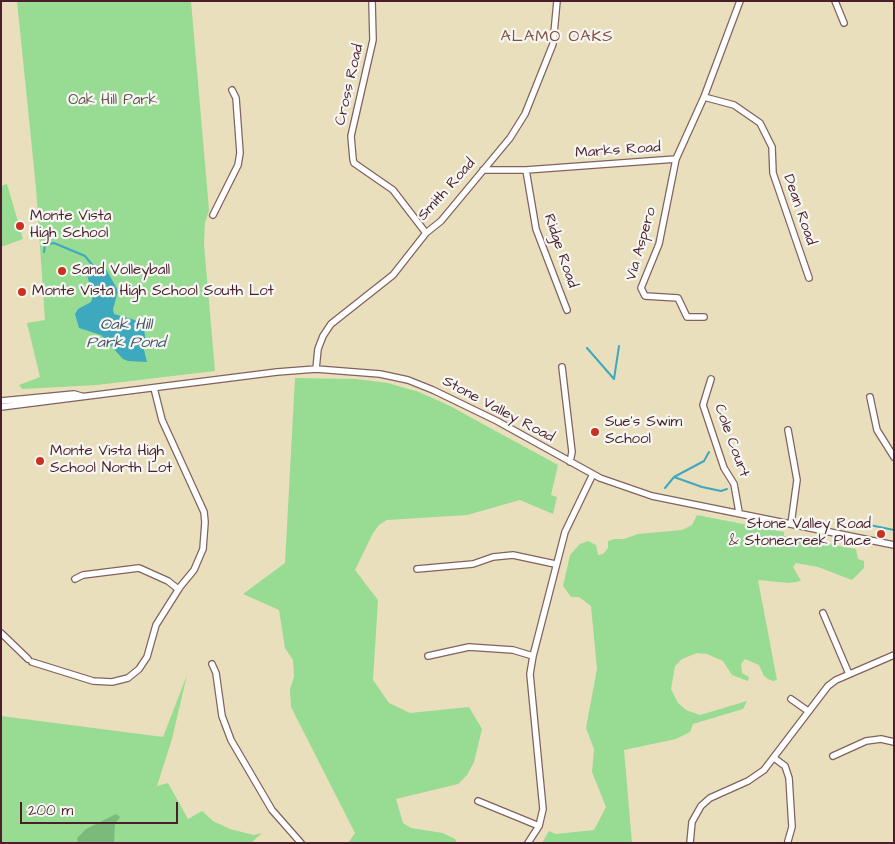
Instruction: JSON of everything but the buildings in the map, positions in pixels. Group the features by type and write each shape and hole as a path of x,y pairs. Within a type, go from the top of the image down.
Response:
{"street":[{"name":"Cross Road","path":"372,1 373,40 352,136 353,159 354,163 393,190 426,233"},
{"name":"Smith Road","path":"316,369 320,342 331,324 393,275 426,233 441,221 510,138 535,90 553,44 557,1"},
{"name":"Marks Road","path":"482,170 526,170 676,159 704,97 740,1"},
{"path":"835,1 844,23"},
{"path":"213,215 238,165 240,154 236,98 232,90"},
{"name":"Dean Road","path":"704,97 734,105 760,123 772,147 773,173 809,278"},
{"name":"Via Aspero","path":"676,159 659,244 641,288 645,296 678,298 687,317 704,317"},
{"name":"Ridge Road","path":"526,170 536,228 568,310"},
{"path":"562,367 572,452 570,462"},
{"name":"Stone Valley Road","path":"1,407 72,400 81,396 316,369 380,374 408,380 434,390 497,421 593,474 652,496 739,512 894,546"},
{"name":"Cole Court","path":"711,379 703,405 724,468 734,484 739,512"},
{"path":"1,633 30,660 93,681 112,682 128,678 139,669 147,657 156,625 178,589 194,570 203,549 205,522 195,491 162,420 154,388"},
{"name":"Stone Valley Road","path":"1,401 74,394 81,396"},
{"path":"870,397 877,430 894,457"},
{"path":"788,430 797,480 791,524"},
{"path":"528,843 539,826 543,795 530,674 533,656 565,532 593,474"},
{"path":"417,569 473,564 493,557 513,555 556,564"},
{"path":"75,579 83,574 139,568 168,581 178,589"},
{"path":"823,613 849,674"},
{"path":"428,656 470,647 513,650 533,656"},
{"path":"690,843 692,822 701,806 715,795 755,777 774,758 828,686 849,674 894,655"},
{"path":"212,664 216,673 222,716 230,740 272,810 301,843"},
{"path":"791,699 808,711"},
{"path":"833,756 866,741 881,739 894,742"},
{"path":"774,758 785,766 789,778 792,827 788,841"},
{"path":"478,801 539,826"}],"green space":[{"name":"Oak Hill Park","path":"17,1 191,1 209,210 205,223 204,244 215,371 97,385 22,389 19,385 40,377 27,323 45,320 36,188"},
{"path":"7,184 23,239 1,247 1,186"},
{"path":"295,378 356,379 388,383 419,392 448,405 558,465 551,495 557,497 553,514 520,500 467,515 387,520 379,525 373,533 355,570 378,600 373,680 389,703 410,713 469,707 482,729 474,762 467,775 458,784 396,799 403,823 411,828 443,833 455,839 457,843 348,843 355,833 291,707 290,689 294,677 293,660 285,648 279,610 243,594 285,563"},
{"path":"697,515 784,532 784,536 856,549 858,559 864,561 864,568 852,580 818,567 796,563 793,567 801,581 789,583 758,580 777,680 768,679 764,676 759,665 745,659 741,664 742,673 749,677 748,681 732,675 723,661 707,654 697,653 682,659 675,666 671,689 678,703 686,710 700,715 747,701 743,709 693,724 690,732 676,739 624,750 632,843 542,843 549,831 556,834 594,830 606,807 592,772 594,749 586,728 597,669 591,606 579,597 571,597 563,586 570,555 580,544 588,541 596,545 598,555 603,554 608,548 608,541 614,539 624,539 638,534 682,530 692,525"},
{"path":"187,675 172,739 157,786 168,783 188,819 202,811 213,821 230,829 254,835 262,833 251,843 1,843 1,716 163,737"},
{"path":"116,814 120,817 115,824 114,843 78,843 77,838 86,829"}],"water":[{"name":"Oak Hill Park Pond","path":"96,265 106,269 118,291 113,309 114,314 135,320 144,329 146,343 144,350 147,362 123,359 101,335 79,328 75,314 78,309 91,302 93,296 87,275"}],"waterway":[{"path":"44,252 45,245 54,243 85,256 94,267"},
{"path":"614,379 619,346"},
{"path":"587,348 614,379"},
{"path":"674,477 704,461 709,452"},
{"path":"665,488 674,477 702,487 721,491 727,489"},
{"path":"850,521 894,530"}],"place":[{"name":"Monte Vista High School","path":"20,226"},
{"name":"Sand Volleyball","path":"62,271"},
{"name":"Monte Vista High School South Lot","path":"22,292"},
{"name":"Sue's Swim School","path":"595,432"},
{"name":"Monte Vista High School North Lot","path":"40,461"},
{"name":"Stone Valley Road & Stonecreek Place","path":"881,534"}],"district":[{"name":"ALAMO OAKS","path":"557,38"}]}
